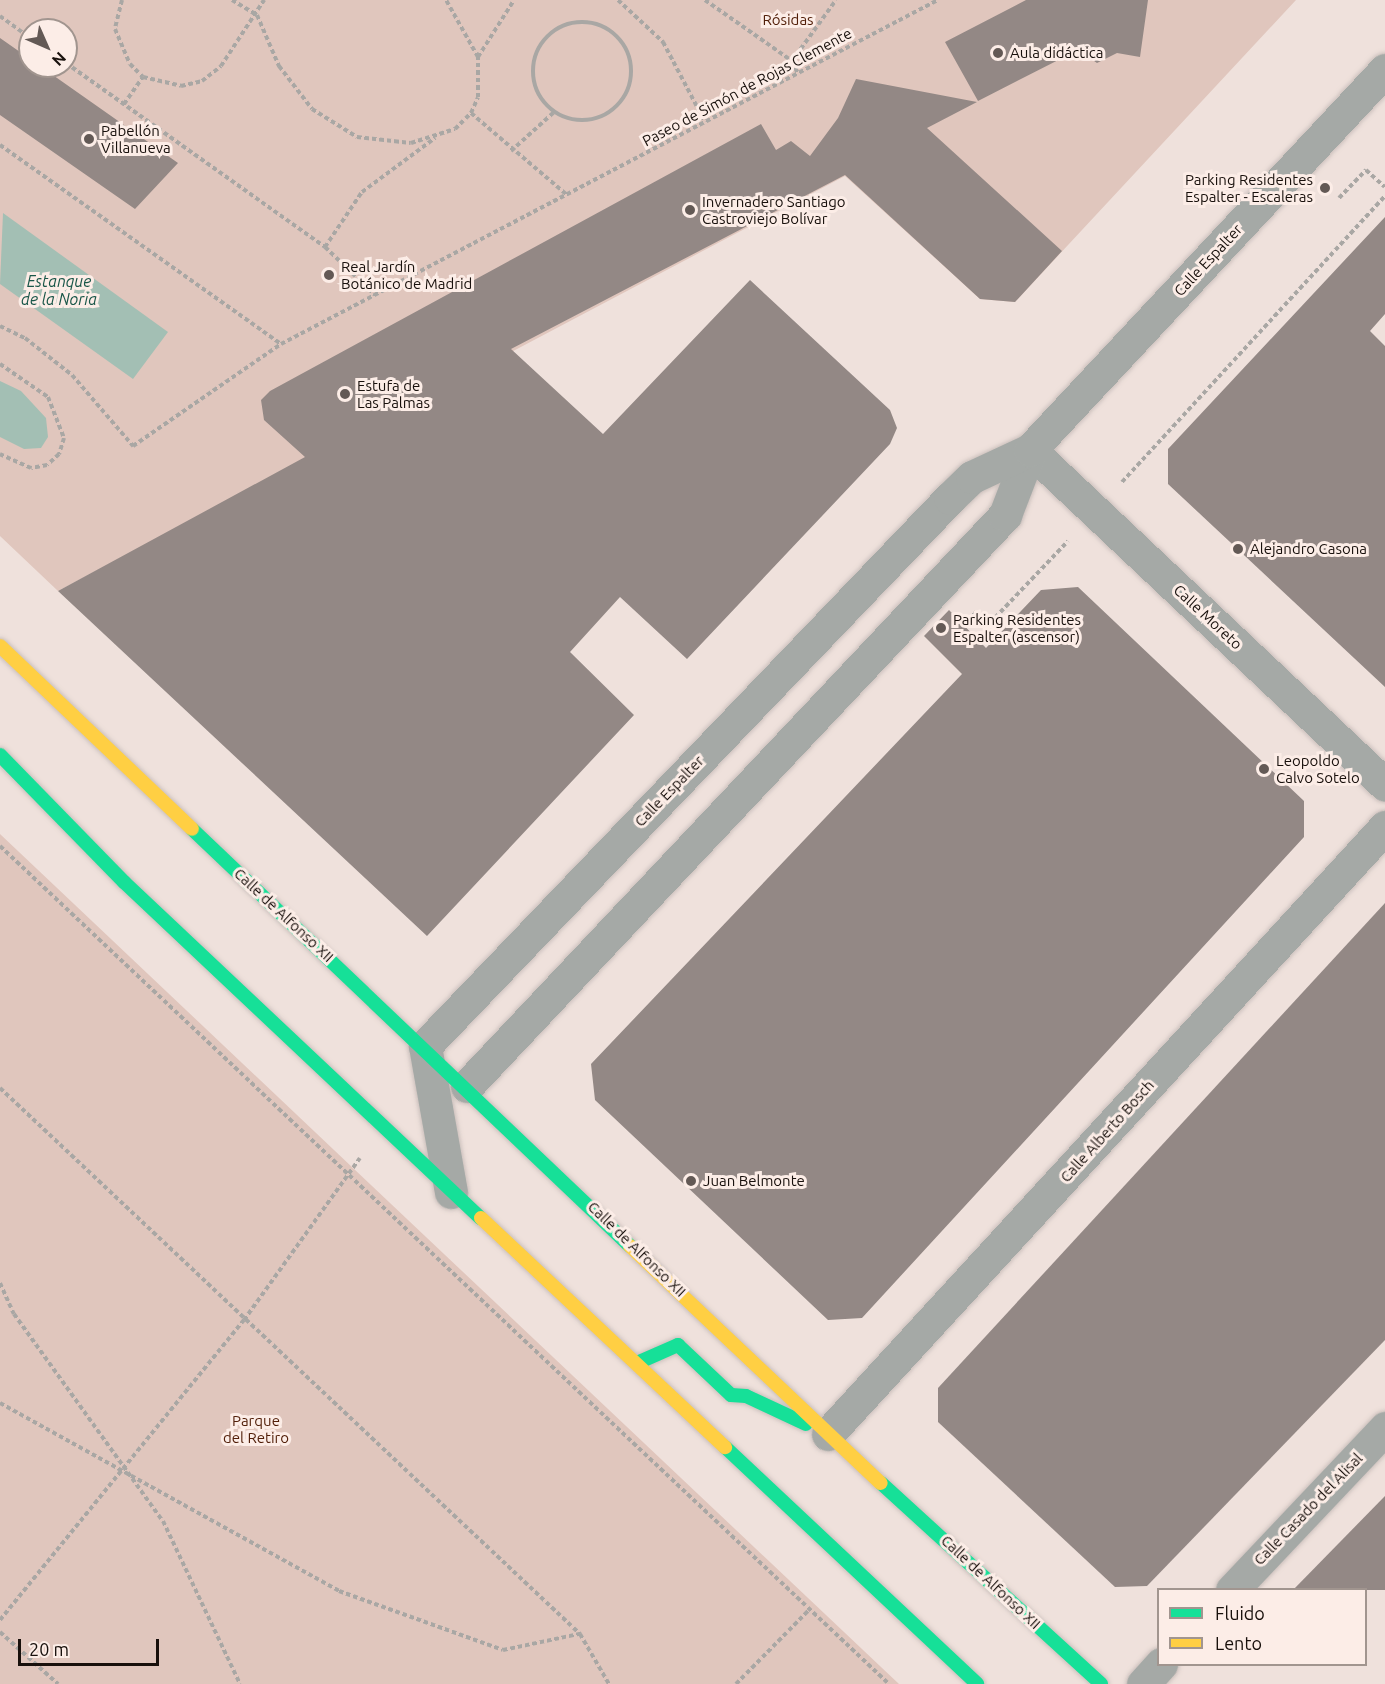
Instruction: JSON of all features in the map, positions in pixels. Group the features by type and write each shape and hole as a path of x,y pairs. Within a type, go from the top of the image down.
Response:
{"main road":[{"name":"Calle de Alfonso XII","path":"0,646 467,1086 828,1434 1101,1684"},
{"name":"Calle de Alfonso XII","path":"0,664 175,813"},
{"path":"0,755 124,882 451,1192 637,1363 977,1684"},
{"path":"0,779 124,882"},
{"path":"637,1363 678,1345 731,1395 746,1396 828,1434"}],"street":[{"name":"Calle Espalter","path":"425,1047 950,498 972,477 1030,450 1385,70"},
{"name":"Calle Espalter","path":"467,1086 1005,515 1030,450"},
{"name":"Calle Moreto","path":"1030,450 1385,785"},
{"name":"Calle Alberto Bosch","path":"828,1434 1385,826"},
{"path":"425,1047 451,1192"},
{"name":"Calle Casado del Alisal","path":"1234,1588 1385,1428"},
{"path":"1143,1684 1160,1666"}],"path":[{"path":"122,0 115,29 130,64 143,77 181,86 202,81 237,49 264,0"},
{"path":"232,0 257,15 292,87 333,126 385,143 438,135"},
{"path":"325,247 362,192 471,113 478,97 478,57 446,0"},
{"path":"478,57 514,0"},
{"path":"618,0 663,42 705,122"},
{"path":"705,0 792,61 798,74"},
{"path":"792,61 836,0"},
{"name":"Paseo de Simón de Rojas Clemente","path":"1,326 72,375 133,446 281,344 938,0"},
{"path":"0,16 18,29"},
{"path":"594,23 609,29 621,41 632,72 619,104 588,121 553,113 533,83 538,47 562,26 594,23"},
{"path":"78,71 325,247 375,294"},
{"path":"124,104 143,77"},
{"path":"471,113 511,151 567,195"},
{"path":"511,151 553,113"},
{"path":"0,145 281,344"},
{"path":"1339,198 1366,170 1385,187"},
{"path":"972,614 976,610 990,623 1385,196"},
{"path":"0,365 48,398 64,438 59,454 47,465 31,468 0,454"},
{"path":"0,846 889,1684"},
{"path":"0,1088 580,1634 609,1684"},
{"path":"0,1620 244,1320 361,1158"},
{"path":"0,1283 14,1314 122,1469 163,1521 240,1684"},
{"path":"0,1403 339,1591 503,1650 580,1634"},
{"path":"736,1684 809,1610"},
{"path":"0,1632 58,1684"}],"green space":[{"name":"Real Jardín Botánico de Madrid","path":"0,0 1296,0 1015,302 980,299 845,176 58,591 0,536"},
{"name":"Parque del Retiro","path":"0,834 353,1168 899,1684 0,1684"}],"water":[{"name":"Estanque de la Noria","path":"3,213 168,332 133,379 0,284"},
{"path":"0,381 21,391 46,418 48,437 41,448 24,449 0,437"}],"building":[{"path":"1026,0 1148,0 1140,57 1117,53 1097,63 1078,50 978,101 945,42"},
{"name":"Pabellón Villanueva","path":"0,38 18,51 18,78 57,78 178,163 135,209 0,115"},
{"path":"856,79 977,102 927,128 1062,251 1015,302 980,299 845,175 511,349 603,434 750,280 890,410 897,428 890,444 687,659 620,597 570,652 634,715 427,936 58,591 305,457 264,420 261,400 270,391 761,124 776,150 791,141 810,156 838,118"},
{"path":"1385,217 1385,314 1370,331 1385,346 1385,687 1168,484 1168,449"},
{"path":"1078,587 1304,801 1304,837 862,1318 828,1320 595,1100 591,1064 962,674 924,636 949,610 986,648 1041,590"},
{"path":"1385,903 1385,1340 1147,1586 1115,1587 938,1422 938,1388"},
{"path":"1385,1496 1385,1590 1295,1588"}],"traffic: fast":[{"path":"0,755 124,882 481,1218"},
{"path":"192,829 630,1246"},
{"path":"637,1363 678,1345 731,1395 746,1396 806,1424"},
{"path":"725,1447 977,1684"},
{"path":"881,1483 1101,1684"}],"traffic: slow":[{"path":"0,646 192,829"},
{"path":"481,1218 725,1447"},
{"path":"630,1246 881,1483"}],"place":[{"name":"Aula didáctica","path":"998,53"},
{"name":"Pabellón Villanueva","path":"89,139"},
{"name":"Parking Residentes Espalter - Escaleras","path":"1325,188"},
{"name":"Invernadero Santiago Castroviejo Bolívar","path":"690,210"},
{"name":"Real Jardín Botánico de Madrid","path":"329,275"},
{"name":"Estufa de Las Palmas","path":"345,394"},
{"name":"Alejandro Casona","path":"1238,549"},
{"name":"Parking Residentes Espalter (ascensor)","path":"941,628"},
{"name":"Leopoldo Calvo Sotelo","path":"1264,769"},
{"name":"Juan Belmonte","path":"691,1181"}],"park label":[{"name":"Rósidas","path":"788,20"}]}
